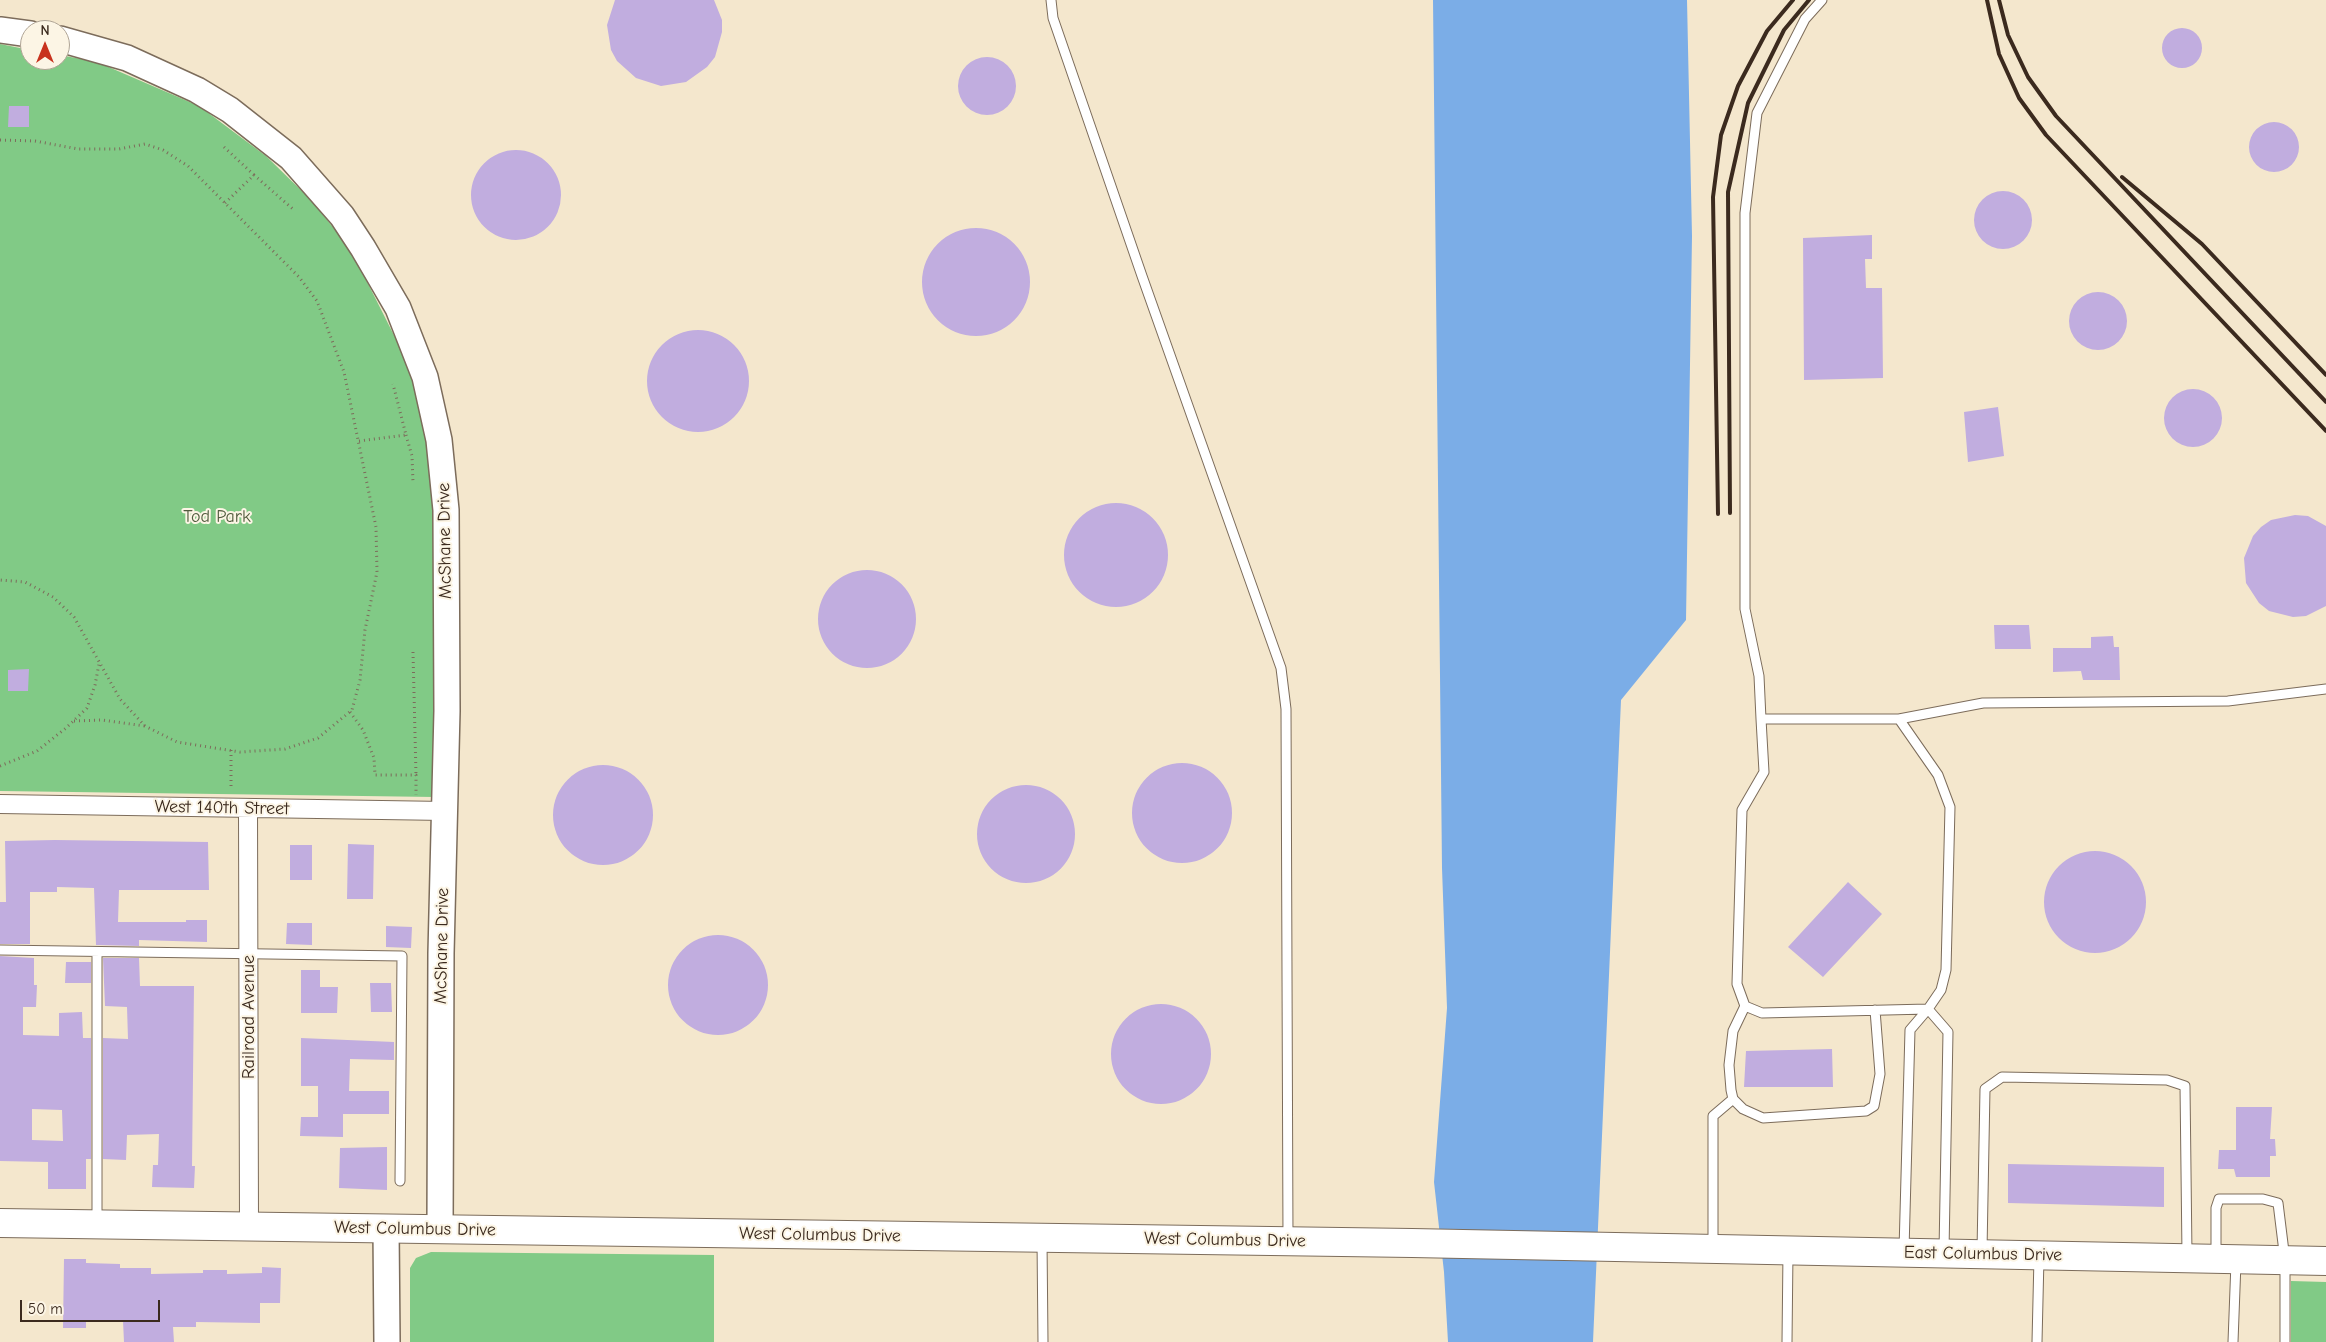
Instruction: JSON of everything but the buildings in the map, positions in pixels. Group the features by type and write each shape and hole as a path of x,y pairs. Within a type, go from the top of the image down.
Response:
{"main road":[{"name":"West Columbus Drive","path":"0,1223 1640,1247"},
{"name":"East Columbus Drive","path":"1640,1247 1788,1252 2039,1254 2326,1261"}],"street":[{"path":"0,30 20,33"},
{"name":"McShane Drive","path":"70,42 127,58 163,73 230,110 290,158 342,216 364,248 398,308 426,377 434,407 444,474 447,692 441,963 440,1229"},
{"name":"West 140th Street","path":"0,804 445,811"},
{"name":"Railroad Avenue","path":"240,808 248,954 249,1226"},
{"path":"386,1228 387,1342"}],"lane":[{"path":"1051,0 1053,18 1281,668 1286,709 1288,1241"},
{"path":"1822,0 1804,19 1757,113 1745,213 1745,609 1759,676 1764,772 1742,810 1737,984 1745,1006 1733,1031 1729,1065 1733,1099 1743,1109 1762,1118 1866,1111 1874,1106 1880,1074 1875,1010"},
{"path":"1761,719 1899,719 1983,703 2228,701 2326,688"},
{"path":"1899,719 1938,775 1950,807 1946,970 1941,990 1910,1030 1904,1252"},
{"path":"0,950 402,956 400,1181"},
{"path":"96,1224 98,952"},
{"path":"1745,1006 1762,1013 1928,1009"},
{"path":"1928,1009 1948,1032 1944,1253"},
{"path":"1982,1254 1985,1089 2002,1077 2167,1080 2185,1086 2187,1258"},
{"path":"1713,1250 1713,1116 1733,1099"},
{"path":"2233,1342 2226,1259 2216,1208 2219,1199 2263,1199 2278,1203 2286,1260 2286,1342"},
{"path":"1042,1238 1043,1342"},
{"path":"1787,1342 1788,1252"},
{"path":"2037,1342 2039,1254"}],"path":[{"path":"0,140 35,141 78,149 119,149 146,144 164,150 188,166 299,277 317,301 344,372 376,527 377,572 365,630 360,680 350,712 318,738 285,750 240,752 177,742 144,726 102,720 73,721"},
{"path":"224,147 294,210"},
{"path":"225,203 254,175"},
{"path":"393,384 412,456 413,483"},
{"path":"359,441 406,435"},
{"path":"0,580 25,582 53,598 74,617 120,699 144,726"},
{"path":"413,652 416,811"},
{"path":"0,766 37,751 87,708 95,685 99,662"},
{"path":"350,712 362,730 374,758 375,775 416,775"},
{"path":"231,750 240,808"}],"green space":[{"name":"Tod Park","path":"0,44 20,48 20,70 70,70 70,57 97,62 199,106 266,156 310,199 350,248 408,363 427,433 434,511 435,797 0,791"},
{"path":"431,1252 714,1255 714,1342 410,1342 410,1268 416,1258"},
{"path":"2291,1281 2326,1282 2326,1342 2291,1342"}],"water":[{"path":"1433,0 1687,0 1692,236 1686,620 1621,700 1593,1342 1448,1342 1444,1272 1434,1182 1447,1008 1442,868"}],"railway":[{"path":"1718,514 1713,197 1721,135 1738,86 1767,31 1793,0"},
{"path":"1730,513 1728,192 1748,103 1784,30 1809,0"},
{"path":"1987,0 1999,54 2019,98 2046,135 2326,431"},
{"path":"1999,0 2008,35 2028,77 2056,116 2326,402"},
{"path":"2122,177 2202,244 2326,375"}]}
